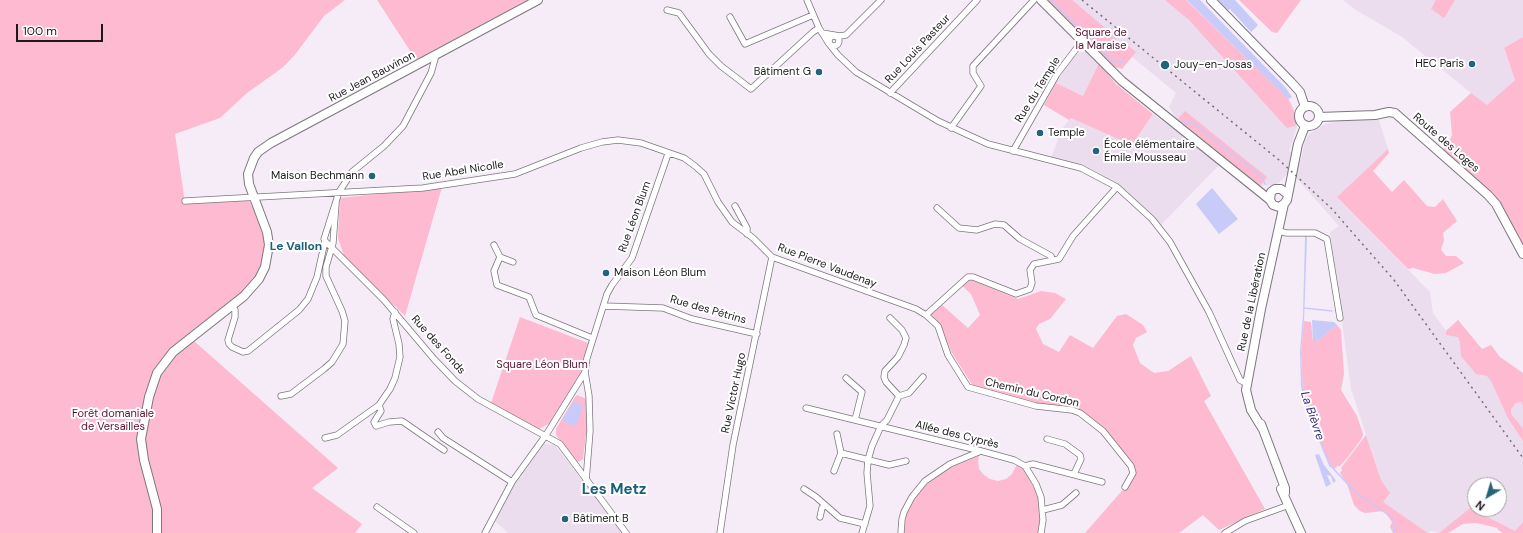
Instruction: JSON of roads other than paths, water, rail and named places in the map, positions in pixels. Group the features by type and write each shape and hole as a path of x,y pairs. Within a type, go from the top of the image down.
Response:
{"main road":[{"name":"Rue Jean Bauvinon","path":"157,533 157,509 144,460 141,439 151,388 160,368 173,352 250,291 259,279 265,267 268,255 267,232 249,184 248,174 251,164 258,152 538,0"},
{"path":"1041,0 1122,81 1190,136 1200,149 1211,158 1223,163 1272,203 1284,204 1287,200 1298,144 1305,126"},
{"path":"1216,5 1300,92 1305,107"},
{"path":"1311,106 1316,109 1319,117 1315,124 1305,126 1299,118 1300,112 1305,107 1311,106"},
{"name":"Route des Loges","path":"1319,117 1375,115 1389,112 1398,115 1488,195 1496,204 1523,254"},
{"path":"1272,203 1270,195 1292,171"},
{"path":"1254,188 1284,190 1287,194"},
{"name":"Rue de la Libération","path":"1272,203 1279,228"},
{"name":"Rue de la Libération","path":"1284,204 1260,310 1246,393 1249,403 1262,428 1277,469 1278,478 1301,533"}],"street":[{"path":"807,0 821,31 836,53 853,70 890,93 951,128 988,144 1081,168 1117,187 1152,219 1170,242 1209,312 1240,380 1247,384"},
{"path":"830,44 837,44 848,37 880,0"},
{"name":"Rue Louis Pasteur","path":"890,93 977,0"},
{"path":"951,128 981,86 973,73 973,66 1034,0"},
{"path":"667,10 679,13 709,54 721,66 751,89 813,32 821,31 833,36 838,40 837,44"},
{"path":"730,17 745,44 813,15"},
{"path":"833,36 843,36 852,31"},
{"path":"830,44 830,38 833,36"},
{"name":"Rue du Temple","path":"1013,151 1056,74 1082,41"},
{"path":"282,396 291,394 324,369 332,362 343,344 345,321 342,310 326,276 326,268 333,243 336,203 339,192 352,172 384,146 403,126 431,73 435,59 434,56"},
{"name":"Rue Abel Nicolle","path":"185,201 253,196 423,188 515,174 580,148 602,142 618,140 641,143 668,154"},
{"name":"Rue Pierre Vaudenay","path":"668,154 684,158 704,174 718,202 729,217 772,257 916,309 926,315"},
{"name":"Rue Léon Blum","path":"485,533 512,482 546,436 585,372 592,338 604,306 612,285 632,258 636,249 668,154"},
{"path":"926,315 968,277 973,277 1016,294 1030,289 1032,284 1030,270 1034,264 1059,259 1073,236 1117,187"},
{"path":"232,306 235,310 235,317 228,340 232,348 243,352 248,351 287,321 308,299 316,276 333,207 336,203"},
{"path":"735,206 747,228 747,234"},
{"path":"937,208 959,228 977,230 995,224 1004,226 1020,239 1051,256 1052,260"},
{"path":"1279,228 1287,233 1315,233 1327,239 1340,318"},
{"name":"Rue des Fonds","path":"325,241 395,312 434,359 462,386 478,399 560,444 626,533"},
{"path":"494,245 500,256 513,262"},
{"path":"500,256 494,271 497,285 529,297 536,315 592,338"},
{"name":"Rue Victor Hugo","path":"720,533 733,445 772,257"},
{"name":"Rue des Pétrins","path":"604,306 663,308 692,319 757,334"},
{"path":"325,438 337,435 379,406 395,378 400,357 399,344 393,319 395,312"},
{"name":"Chemin du Cordon","path":"926,315 938,326 948,354 968,387 1036,406 1072,410 1080,413 1103,430 1131,466 1133,473 1125,487"},
{"path":"890,318 902,330 906,338 898,357 885,372 884,377 886,382 900,396"},
{"path":"585,372 590,431 586,481"},
{"path":"862,533 870,506 867,473 868,460 881,426 887,420 900,396 909,393 923,377"},
{"path":"846,378 862,392 862,399 855,420"},
{"path":"575,390 588,396"},
{"path":"379,406 381,411 374,422 376,426 389,422 402,421 444,450"},
{"name":"Allée des Cyprès","path":"806,408 981,451 1014,460 1025,466 1032,464 1102,482"},
{"path":"438,432 443,438 512,482"},
{"path":"834,471 841,452 837,434"},
{"path":"1046,439 1065,444 1080,455 1081,459 1074,474"},
{"path":"901,533 904,512 912,497 926,481 950,464 981,451"},
{"path":"841,452 889,465 906,461"},
{"path":"575,465 585,463 588,460"},
{"path":"1025,466 1036,484 1043,510 1041,533"},
{"path":"804,489 840,518 865,524"},
{"path":"1043,510 1062,505 1076,493"},
{"path":"820,517 822,508 825,505"},
{"path":"1225,533 1245,521 1289,505"},
{"path":"377,507 414,533"}],"water":[{"path":"1187,0 1200,0 1285,87 1292,97 1288,99"},
{"path":"1218,0 1235,0 1258,25 1251,32 1230,9 1228,10"},
{"path":"1212,188 1238,219 1219,234 1196,204"},
{"path":"1303,233 1307,237 1304,321 1301,353 1303,391 1309,413 1331,466 1330,468 1308,414 1301,387 1300,352 1303,315 1305,237"},
{"path":"1312,320 1334,322 1337,325 1316,342 1313,342"},
{"path":"574,401 583,406 577,423 573,426 565,422 563,418"},
{"path":"1319,454 1324,465 1336,481 1333,483 1331,476 1327,475 1331,484 1326,487 1315,455"}],"waterway":[{"path":"1051,0 1111,60 1123,63"},
{"name":"La Bièvre","path":"1182,122 1192,122 1262,177 1265,184"},
{"path":"1304,308 1332,311"},
{"name":"La Bièvre","path":"1330,465 1356,493 1393,518 1395,533"}],"railway":[{"path":"1082,0 1279,160 1331,208 1394,280 1523,458"}],"place":[{"name":"HEC Paris","path":"1472,64"},
{"name":"Jouy-en-Josas","path":"1165,65"},
{"name":"Bâtiment G","path":"819,72"},
{"name":"Temple","path":"1040,133"},
{"name":"École élémentaire Émile Mousseau","path":"1096,151"},
{"name":"Maison Bechmann","path":"372,176"},
{"name":"Maison Léon Blum","path":"606,273"},
{"name":"Bâtiment B","path":"565,519"}],"district":[{"name":"Le Vallon","path":"296,247"},
{"name":"Les Metz","path":"614,490"}],"park label":[{"name":"Square de la Maraise","path":"1101,39"},
{"name":"Square Léon Blum","path":"542,365"},
{"name":"Forêt domaniale de Versailles","path":"113,420"}]}
